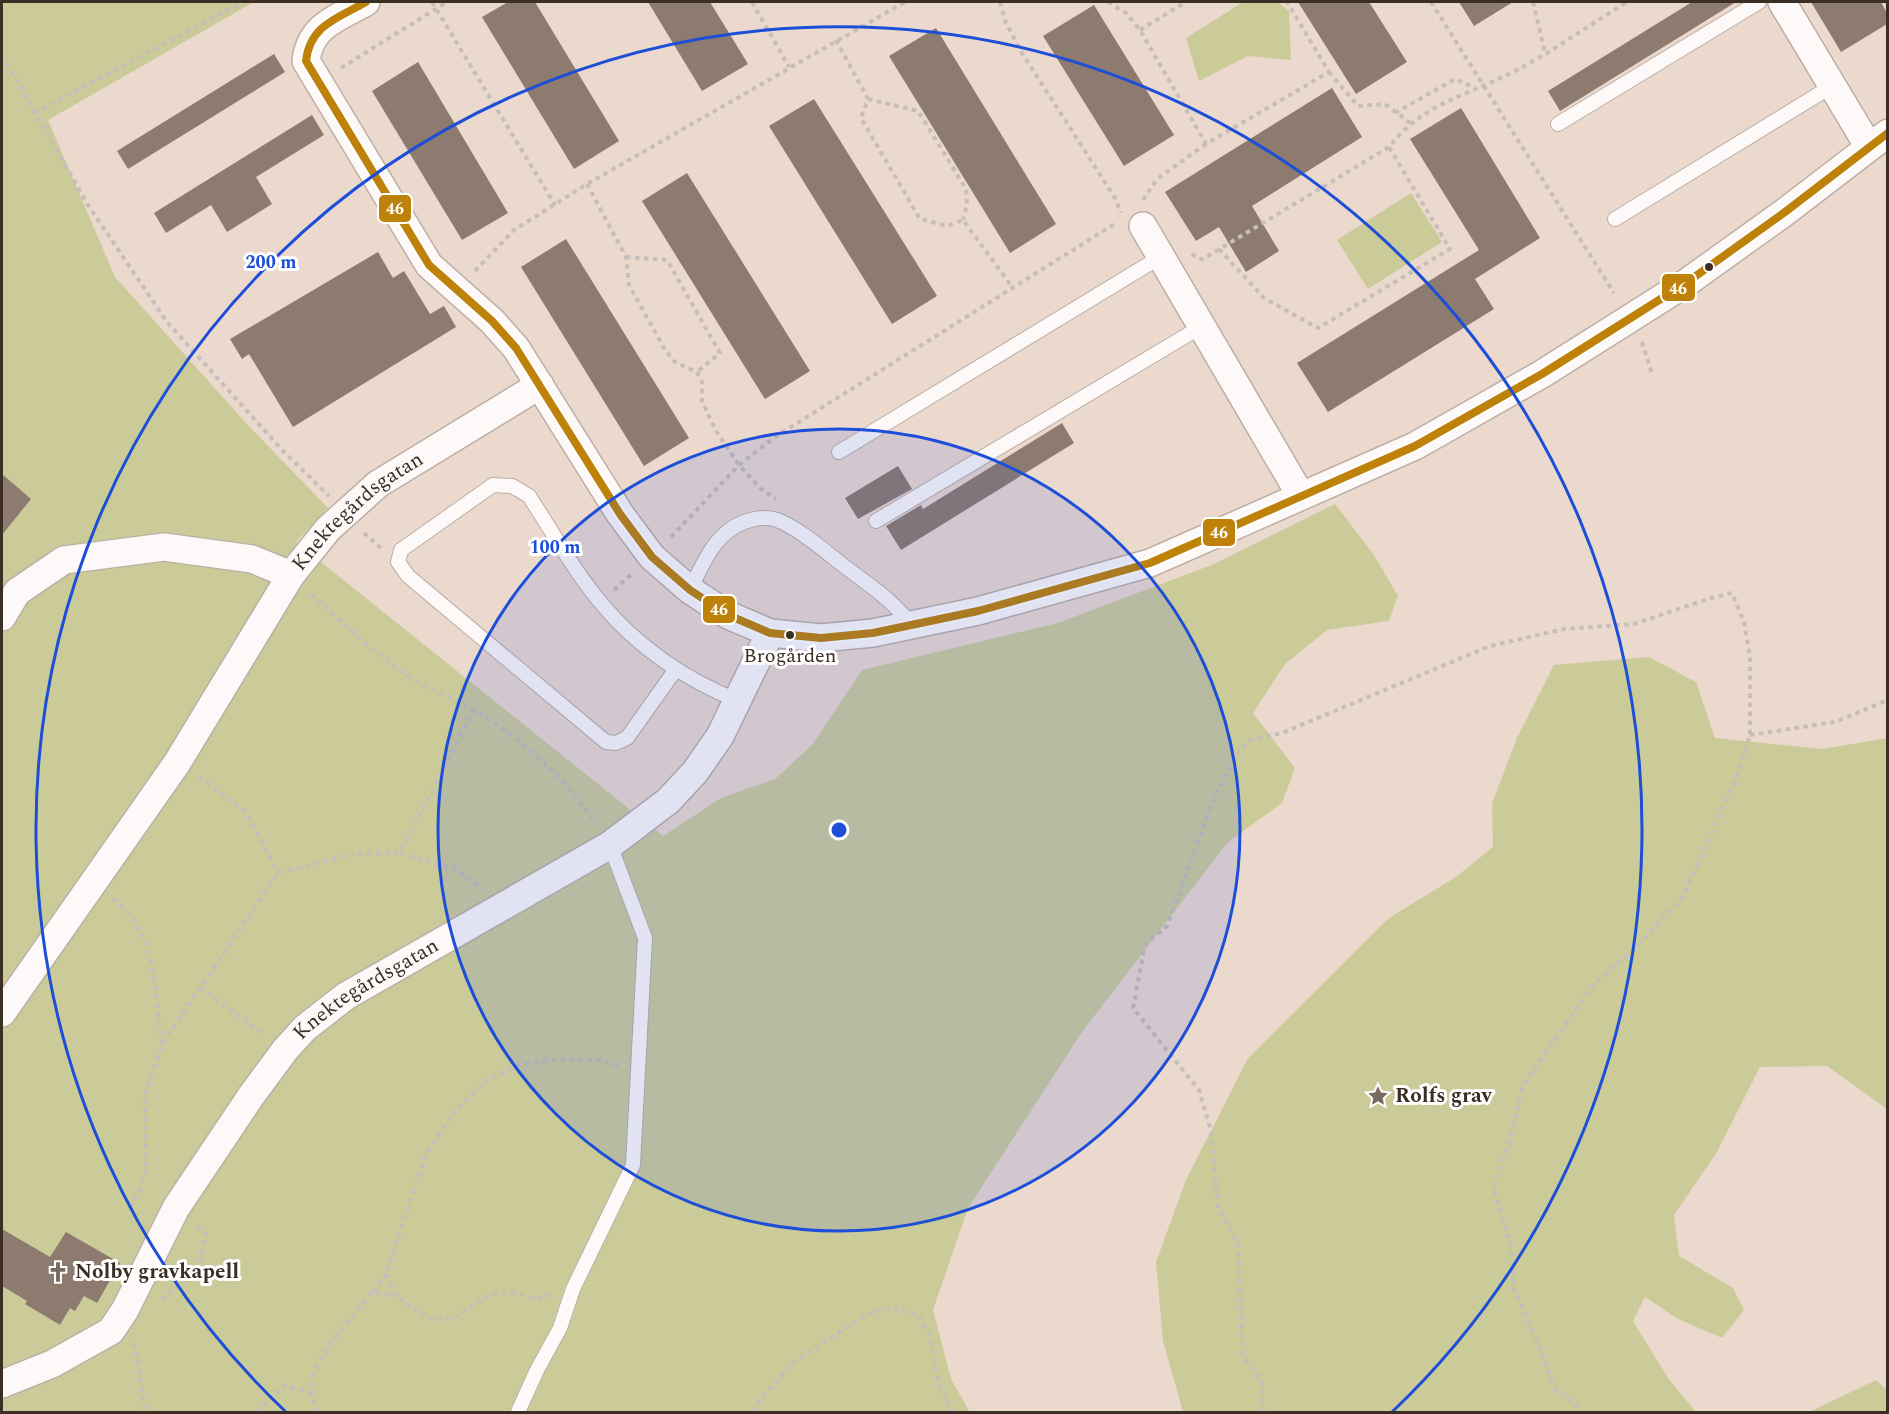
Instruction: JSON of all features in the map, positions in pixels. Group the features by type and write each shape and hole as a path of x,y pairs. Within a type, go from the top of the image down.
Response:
{"street":[{"path":"366,2 319,29 308,44 306,61 429,265 500,330 516,348 620,514 651,557 690,590 728,615 770,633 821,638 873,633 978,611 1150,563 1415,446 1542,374 1686,284 1878,140 1832,86 1782,2"},
{"path":"1142,215 1162,256 1301,496"},
{"name":"Knektegårdsgatan","path":"2,1013 177,763 291,575 346,511 378,484 540,385"},
{"path":"2,617 17,592 64,560 164,547 252,559 291,575"},
{"name":"Knektegårdsgatan","path":"2,1384 52,1364 111,1331 125,1310 176,1208 285,1050 305,1028 346,996 610,844 668,801 695,772 739,701 770,633"}],"lane":[{"path":"1558,124 1759,2"},
{"path":"1615,219 1832,86"},
{"path":"840,452 1162,256"},
{"path":"876,521 1204,325"},
{"path":"676,669 627,738 616,743 606,742 408,576 398,562 400,550 467,500 493,485 512,486 529,496 600,602 624,628 676,669 711,691 739,701"},
{"path":"690,590 709,550 724,534 743,522 764,518 780,520 800,532 899,608 911,625"},
{"path":"518,1413 537,1370 560,1328 573,1289 633,1165 645,938 610,844"}],"path":[{"path":"35,113 242,2"},
{"path":"432,2 555,205"},
{"path":"318,83 447,2"},
{"path":"752,2 789,68"},
{"path":"456,290 514,230 586,184 904,2"},
{"path":"600,602 651,557 739,465 775,437 1123,219 1115,198 1022,53 1006,22 1000,2"},
{"path":"1108,2 1126,13 1140,30 1206,144"},
{"path":"1140,30 1186,2"},
{"path":"1287,2 1329,72 1358,106 1385,104 1410,123"},
{"path":"1431,2 1614,293"},
{"path":"1533,2 1545,53"},
{"path":"1188,246 1198,259 1219,249 1389,147 1410,123 1435,106 1475,88 1484,87 1545,53 1627,2"},
{"path":"836,40 868,99 918,111 966,189 967,205 963,220"},
{"path":"2,56 88,205 167,322 283,451 346,511"},
{"path":"1142,215 1156,179 1206,144 1329,72"},
{"path":"1395,113 1455,79 1475,88"},
{"path":"868,99 861,118 920,219 947,226 963,220"},
{"path":"1219,249 1264,298 1318,328 1450,249 1389,147"},
{"path":"586,184 626,257 629,285 664,350 675,363 696,372 702,382 702,401 711,421 739,465 761,489 783,504"},
{"path":"963,220 1013,288"},
{"path":"626,257 667,260 720,353 696,372"},
{"path":"1639,336 1652,374"},
{"path":"291,575 368,646 406,675 474,709 538,755 582,802 610,844"},
{"path":"1263,1413 1262,1381 1243,1356 1238,1243 1218,1208 1211,1131 1199,1090 1133,1008 1145,945 1167,926 1215,795 1235,757 1250,740 1282,733 1490,646 1564,629 1634,624 1732,593 1744,622 1750,657 1749,735 1737,777 1682,898 1639,944 1592,986 1522,1087 1510,1140 1493,1187 1512,1249 1515,1289 1541,1350 1554,1388 1585,1413"},
{"path":"1749,735 1835,722 1887,700"},
{"path":"400,852 474,709"},
{"path":"177,763 221,791 246,812 278,873"},
{"path":"131,1208 146,1174 145,1095 162,1044 278,873 353,854 400,852 455,869 481,887 493,910"},
{"path":"92,884 117,902 142,932 155,972 156,1009 162,1044"},
{"path":"200,988 285,1050"},
{"path":"318,1413 313,1394 313,1376 324,1354 386,1273 426,1154 456,1109 487,1080 522,1064 560,1059 598,1060 638,1073"},
{"path":"146,1413 142,1399 141,1365 125,1310 160,1301 199,1266 206,1234 176,1208"},
{"path":"386,1273 396,1296"},
{"path":"373,1292 396,1296 428,1319 453,1318 491,1294 515,1293 537,1299 573,1289"},
{"path":"755,1413 756,1404 794,1362 867,1314 890,1308 918,1314 929,1335 940,1387 953,1413"},
{"path":"256,1413 285,1385 313,1394"}],"green space":[{"path":"2,2 254,2 48,120 115,277 247,424 328,508 296,542 663,836 721,798 775,779 812,745 862,670 1058,623 1214,564 1335,504 1374,555 1398,596 1389,621 1327,630 1285,664 1253,713 1295,768 1282,803 1227,843 1082,1032 968,1208 933,1310 951,1379 970,1412 2,1412"},
{"path":"1243,2 1278,2 1289,11 1291,60 1248,56 1199,81 1186,38"},
{"path":"1411,193 1442,242 1368,289 1337,240"},
{"path":"1649,657 1696,682 1715,738 1822,749 1887,738 1887,1109 1827,1066 1760,1067 1717,1152 1674,1215 1679,1256 1733,1288 1744,1310 1722,1338 1678,1319 1645,1297 1633,1321 1668,1378 1696,1412 1183,1412 1163,1341 1156,1262 1186,1180 1248,1058 1389,918 1456,877 1493,847 1492,803 1517,738 1554,665"},
{"path":"1876,1380 1887,1390 1887,1412 1809,1412"}],"building":[{"path":"508,2 535,2 619,141 574,169 482,17"},
{"path":"648,2 710,2 748,64 702,91"},
{"path":"1298,2 1369,2 1407,62 1356,94"},
{"path":"1459,2 1513,2 1474,26"},
{"path":"1692,2 1736,2 1560,111 1548,91"},
{"path":"1811,2 1881,2 1887,13 1887,24 1841,52"},
{"path":"1094,5 1174,135 1124,166 1043,36"},
{"path":"936,28 1056,224 1010,253 889,56"},
{"path":"274,54 285,72 128,169 117,151"},
{"path":"418,62 508,213 462,240 372,91"},
{"path":"1332,88 1362,137 1252,206 1279,251 1246,272 1219,227 1196,241 1165,192"},
{"path":"814,99 937,296 892,324 769,126"},
{"path":"1461,108 1540,238 1475,279 1494,309 1328,412 1297,363 1479,250 1410,139"},
{"path":"312,115 324,135 256,177 272,204 227,232 211,205 166,233 154,213"},
{"path":"687,173 810,371 765,399 642,201"},
{"path":"566,239 689,438 644,466 521,267"},
{"path":"378,252 393,278 404,271 430,314 444,306 456,327 293,427 249,354 242,359 230,339"},
{"path":"1062,423 1074,443 901,550 886,526 921,505 923,509"},
{"path":"898,466 912,489 858,519 845,498"},
{"path":"2,474 31,499 2,535"},
{"name":"Nolby gravkapell","path":"2,1229 50,1257 66,1232 120,1263 97,1303 84,1296 75,1311 70,1308 60,1325 25,1304 27,1301 2,1286"}],"transit line":[{"name":"46","path":"366,2 336,18 319,31 313,39 306,61 429,265 492,321 516,348 620,514 652,557 690,590 728,615 770,633 821,638 873,633 978,611 1150,563 1415,446 1542,374 1686,283 1785,212 1888,133"}],"place":[{"name":"Brogården","path":"790,635"},
{"name":"Rolfs grav","path":"1378,1096"},
{"name":"Nolby gravkapell","path":"58,1272"}]}
